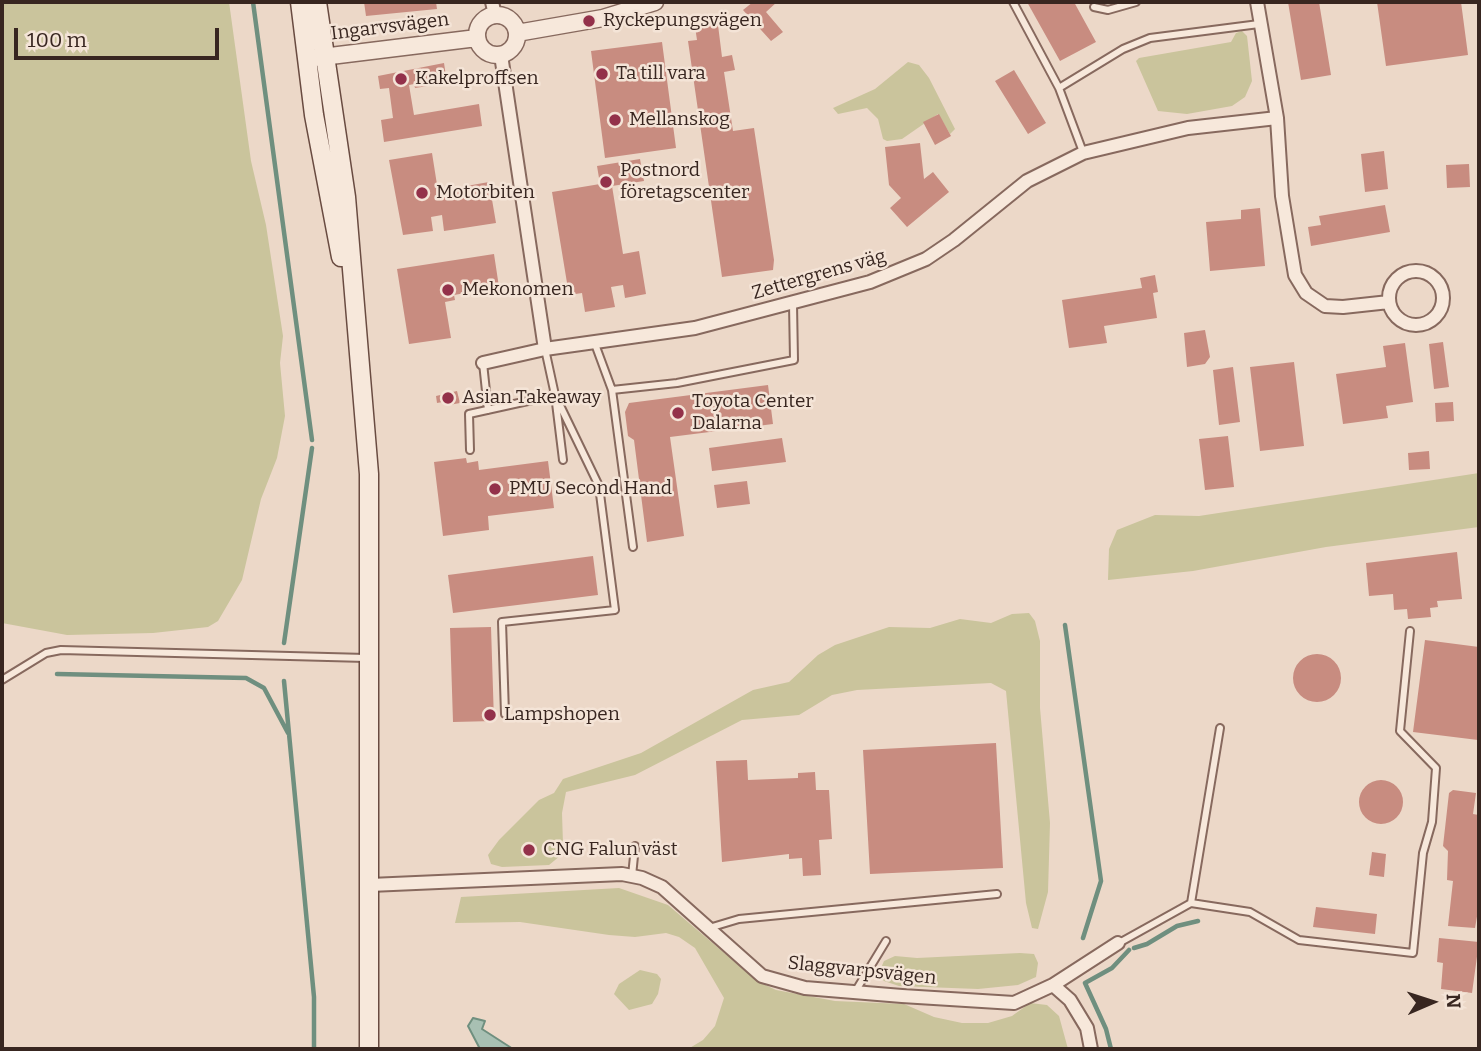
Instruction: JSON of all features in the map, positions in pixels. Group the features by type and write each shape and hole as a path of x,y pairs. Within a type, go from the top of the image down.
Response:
{"main road":[{"path":"300,2 316,58 346,198 369,474 369,1049"},
{"path":"316,58 317,2"}],"street":[{"path":"1257,2 1277,118 1282,196 1292,264 1299,283 1316,301 1335,308 1389,302"},
{"path":"517,33 603,18 649,3"},
{"path":"494,9 507,18 517,33 513,47 501,55 488,53 477,38 483,21 494,9"},
{"name":"Ingarvsvägen","path":"316,58 477,38"},
{"path":"483,363 545,349 501,55"},
{"name":"Zettergrens väg","path":"545,349 695,328 881,279 926,259 1027,181 1083,153 1188,128 1277,118"},
{"path":"1413,271 1430,275 1437,280 1444,296 1439,313 1427,323 1419,325 1403,322 1392,310 1389,302 1390,293 1398,278 1413,271"},
{"name":"Slaggvarpsvägen","path":"370,886 622,874 632,876 662,887 762,976 805,988 855,992 1014,1003 1053,985 1118,943"},
{"path":"1053,985 1070,1000 1087,1028 1091,1049"}],"lane":[{"path":"1013,2 1059,88 1083,153"},
{"path":"1094,7 1108,10 1137,2"},
{"path":"1059,88 1123,49 1150,38 1259,24"},
{"path":"612,390 677,383 794,360 793,304"},
{"path":"595,344 612,390 633,547"},
{"path":"545,349 555,395 563,460"},
{"path":"483,363 488,410"},
{"path":"470,450 469,414 555,395"},
{"path":"505,714 502,622 615,610 599,486 555,395"},
{"path":"1118,943 1191,903 1250,912 1299,940 1413,953 1423,853 1432,822 1436,768 1400,731 1410,631"},
{"path":"2,680 46,653 61,650 370,658"},
{"path":"1191,903 1220,728"},
{"path":"632,876 635,846"},
{"path":"709,928 739,919 997,894"},
{"path":"855,992 886,942"}],"shaded area":[{"path":"2,2 229,2 251,161 266,225 283,336 280,363 285,416 277,458 261,499 242,580 218,621 208,627 153,633 67,635 2,623"},
{"path":"1242,31 1247,36 1252,81 1245,97 1232,106 1187,114 1158,111 1136,61 1139,58 1231,42 1236,33"},
{"path":"908,62 919,65 929,78 955,129 950,134 938,114 902,139 887,141 883,139 878,119 867,108 838,114 833,108 875,89"},
{"path":"1479,473 1479,527 1326,547 1193,571 1108,580 1109,549 1117,530 1155,515 1199,516"},
{"path":"1029,613 1035,621 1040,641 1040,708 1050,823 1048,892 1038,929 1032,928 1026,903 1006,691 991,683 857,690 832,695 799,715 742,720 635,775 566,792 562,813 563,844 560,856 549,865 502,867 491,864 488,855 499,840 539,800 554,793 563,779 641,753 753,690 789,682 818,655 835,645 889,627 930,628 960,619 991,623 1012,614"},
{"path":"619,888 668,905 757,981 776,990 835,1001 904,1004 934,1017 962,1023 988,1023 1012,1016 1030,1003 1047,1005 1059,1016 1068,1049 688,1049 703,1040 715,1026 724,998 695,948 679,937 666,933 635,937 609,935 520,922 455,923 461,897"},
{"path":"1034,954 1038,963 1036,977 1018,985 978,989 899,986 884,981 878,975 884,961 895,956 917,958"},
{"path":"640,970 657,974 661,979 658,994 652,1004 629,1010 614,994 619,984"},
{"path":"473,1018 485,1021 482,1029 513,1049 480,1049 468,1026"}],"building":[{"path":"364,2 436,2 437,9 366,16"},
{"path":"753,2 777,2 766,12 783,32 771,41 743,10"},
{"path":"1027,2 1074,2 1096,42 1060,61"},
{"path":"1288,2 1319,2 1331,75 1301,80"},
{"path":"1377,2 1461,2 1468,55 1386,66"},
{"path":"717,17 722,57 732,55 735,70 724,72 733,131 754,128 774,260 773,270 722,277 688,41 697,40 694,20"},
{"path":"662,42 676,148 605,158 591,51"},
{"path":"444,63 447,83 415,88 414,84 409,85 414,115 479,104 482,126 384,142 381,120 393,118 389,88 380,89 378,76"},
{"path":"1014,70 1046,123 1028,134 995,81"},
{"path":"939,114 951,136 935,145 923,122"},
{"path":"920,143 924,179 933,172 949,192 907,227 890,208 901,198 889,185 885,147"},
{"path":"1384,151 1388,189 1365,192 1361,154"},
{"path":"432,153 438,191 489,182 496,223 444,231 442,215 431,217 433,231 403,235 389,160"},
{"path":"640,159 644,181 612,186 623,254 639,251 646,294 625,298 623,285 611,287 615,307 585,312 582,293 569,295 552,192 600,184 597,166"},
{"path":"1469,164 1470,187 1447,188 1446,165"},
{"path":"1385,205 1390,232 1311,246 1308,227 1321,225 1319,216"},
{"path":"1260,208 1265,266 1210,271 1206,222 1241,219 1241,210"},
{"path":"494,254 499,287 454,295 455,300 445,302 451,338 409,344 397,269"},
{"path":"1155,275 1158,292 1153,293 1157,318 1104,326 1107,343 1069,348 1062,300 1142,288 1140,278"},
{"path":"1205,330 1210,357 1205,364 1187,367 1184,333"},
{"path":"1443,342 1449,387 1434,389 1429,344"},
{"path":"1405,343 1413,402 1386,406 1388,418 1343,424 1336,374 1386,367 1383,346"},
{"path":"1294,362 1304,446 1260,451 1250,367"},
{"path":"1233,367 1240,422 1219,425 1213,370"},
{"path":"768,385 773,424 670,437 684,536 647,542 634,440 628,436 625,412 629,403"},
{"name":"Asian Takeaway","path":"457,391 460,403 437,403 436,396"},
{"path":"1453,402 1454,421 1436,422 1435,403"},
{"path":"1228,436 1234,487 1205,490 1199,439"},
{"path":"782,438 786,462 712,471 709,448"},
{"path":"1429,451 1430,469 1409,470 1408,453"},
{"name":"PMU Second Hand","path":"466,458 467,463 478,461 479,470 548,461 554,508 488,516 489,530 443,536 434,462"},
{"path":"747,481 750,504 717,508 714,485"},
{"path":"1457,552 1462,599 1437,601 1438,607 1430,608 1431,617 1408,619 1407,609 1394,610 1393,594 1369,596 1366,563"},
{"path":"593,556 598,595 453,613 448,575"},
{"path":"491,627 494,721 453,722 450,628"},
{"path":"1425,640 1479,647 1478,740 1413,732"},
{"path":"1317,654 1334,661 1341,678 1334,695 1317,702 1300,695 1293,678 1300,661"},
{"path":"996,743 1003,868 870,874 863,750"},
{"path":"747,760 748,780 798,778 798,773 815,772 816,790 829,790 832,839 819,840 821,875 803,876 802,858 789,859 789,854 722,862 716,761"},
{"path":"1381,780 1396,787 1403,802 1396,817 1381,824 1366,817 1359,802 1366,787"},
{"path":"1453,790 1476,793 1473,814 1479,815 1479,905 1475,928 1448,926 1453,881 1447,880 1448,851 1443,846 1449,793"},
{"path":"1372,852 1386,854 1384,877 1369,875"},
{"path":"1316,907 1377,914 1375,934 1313,927"},
{"path":"1439,938 1479,942 1472,993 1441,989 1443,963 1437,962"}],"waterway":[{"path":"253,2 312,440"},
{"path":"284,643 312,448"},
{"path":"1065,625 1101,881 1083,938"},
{"path":"57,674 246,678 264,688 288,733"},
{"path":"284,681 314,997 314,1049"},
{"path":"1134,948 1147,944 1177,926 1198,921"},
{"path":"1111,1049 1106,1029 1085,983 1112,968 1129,950"}],"place":[{"name":"Ryckepungsvägen","path":"589,21"},
{"name":"Ta till vara","path":"602,74"},
{"name":"Kakelproffsen","path":"401,79"},
{"name":"Mellanskog","path":"615,120"},
{"name":"Postnord företagscenter","path":"606,182"},
{"name":"Motorbiten","path":"422,193"},
{"name":"Mekonomen","path":"448,290"},
{"name":"Asian Takeaway","path":"448,398"},
{"name":"Toyota Center Dalarna","path":"678,413"},
{"name":"PMU Second Hand","path":"495,489"},
{"name":"Lampshopen","path":"490,715"},
{"name":"CNG Falun väst","path":"529,850"}]}
